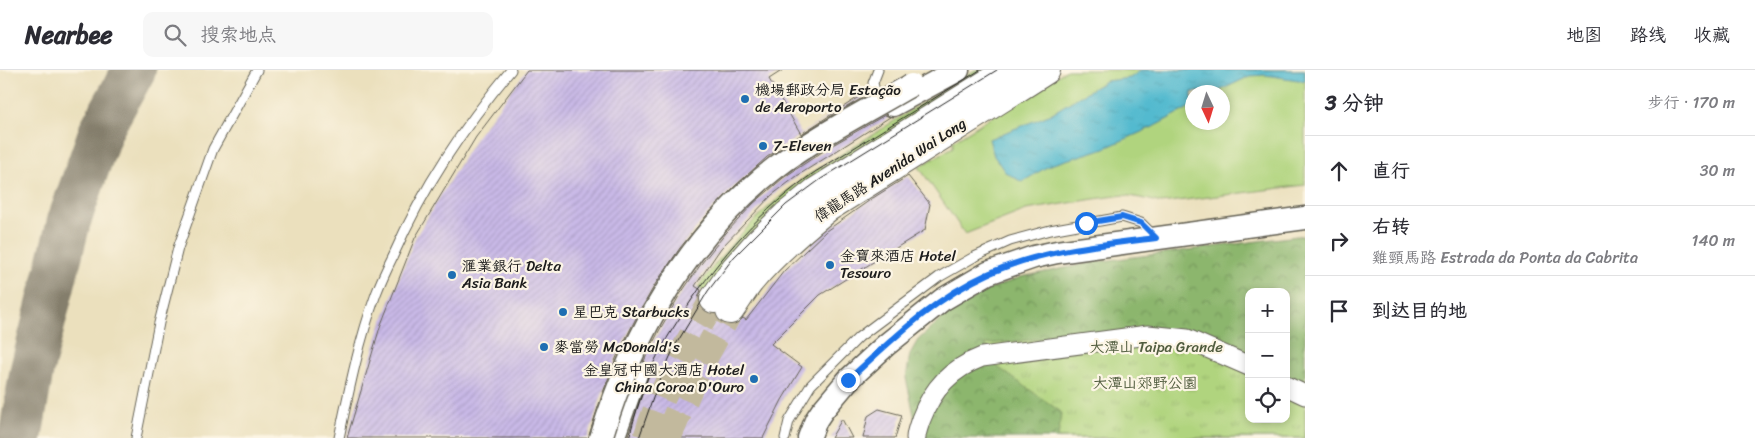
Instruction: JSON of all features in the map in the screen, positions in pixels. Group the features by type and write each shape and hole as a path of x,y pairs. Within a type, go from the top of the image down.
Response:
{"main road":[{"name":"偉龍馬路 Avenida Wai Long","path":"1009,70 817,191 786,216 735,268 722,304 750,281 799,231 827,208 1046,70"}],"street":[{"path":"601,438 620,382 636,345 678,274 716,226 758,182 797,153 934,70"},
{"path":"614,438 643,354 658,326 690,274 729,226 773,183 821,149 876,115 958,70"},
{"path":"809,438 822,410 848,380 886,345 942,300 988,274 1057,252 1305,218"},
{"path":"916,438 926,406 938,388 952,373 982,357 1148,335 1187,339 1245,364"},
{"path":"1290,388 1305,395"}],"lane":[{"path":"136,438 159,323 178,248 213,149 257,70"},
{"path":"339,438 352,374 376,294 407,224 441,163 480,108 511,70"},
{"path":"871,70 879,107 876,115"},
{"path":"873,84 878,70"},
{"path":"942,70 958,70"},
{"path":"784,438 789,421 811,385 859,337 939,277 974,257 1010,241 1050,230 1122,217 1141,223 1156,238"}],"green space":[{"path":"975,70 1000,70 708,294 698,287 722,255 748,227 791,188"},
{"path":"1067,70 1305,70 1305,185 1161,203 1124,195 1094,199 1026,210 965,234 919,167 953,147 953,141"},
{"name":"大潭山 Taipa Grande","path":"1305,235 1305,438 919,438 906,378 910,354 918,340 946,315 988,290 1021,277 1095,262"},
{"name":"大潭山郊野公園","path":"1147,329 1245,360 1245,423 1290,423 1290,381 1305,387 1305,438 1058,438 1061,412 992,363 986,344"}],"water":[{"path":"1141,70 1305,70 1305,81 1265,75 1250,76 1230,86 1185,85 1185,110 1153,127 1105,148 1050,165 1022,182 1005,172 994,156 989,139 1049,115 1105,81 1130,78"}],"building":[{"path":"527,70 783,70 769,79 801,134 868,91 869,94 767,157 706,216 680,248 656,283 636,318 617,356 588,438 347,438 380,327 415,238 476,137"},
{"path":"885,115 890,117 797,176 772,195 721,248 695,286 701,290 698,298 700,305 705,311 715,314 722,323 728,325 736,324 743,318 746,320 784,271 826,231 908,176 930,204 925,230 820,295 771,344 802,367 782,400 763,438 627,438 649,375 650,368 644,361 679,296 701,264 753,204 783,178 831,146"},
{"path":"879,409 902,415 895,438 863,438 868,416"},
{"path":"842,419 852,438 831,438"}],"taxiway":[{"path":"20,438 32,369 69,221 101,130 134,70"}],"tunnel":[{"path":"647,438 668,384 685,349 714,299"},
{"path":"667,438 697,370 730,310"}],"tram line":[{"path":"629,438 651,369 663,346 698,290 743,235 777,202 815,172 980,70"},
{"path":"639,438 659,381 675,346 708,291 734,257 786,205 821,179 997,70"}],"place":[{"name":"機場郵政分局 Estação de Aeroporto","path":"745,99"},
{"name":"7-Eleven","path":"763,146"},
{"name":"金寶來酒店 Hotel Tesouro","path":"830,265"},
{"name":"滙業銀行 Delta Asia Bank","path":"452,275"},
{"name":"星巴克 Starbucks","path":"563,312"},
{"name":"麥當勞 McDonald's","path":"544,347"},
{"name":"金皇冠中國大酒店 Hotel China Coroa D'Ouro","path":"754,379"}],"route":[{"path":"848,380 886,345 942,300 988,274 1013,264 1057,252 1156,238 1141,223 1122,217 1086,223"}]}
